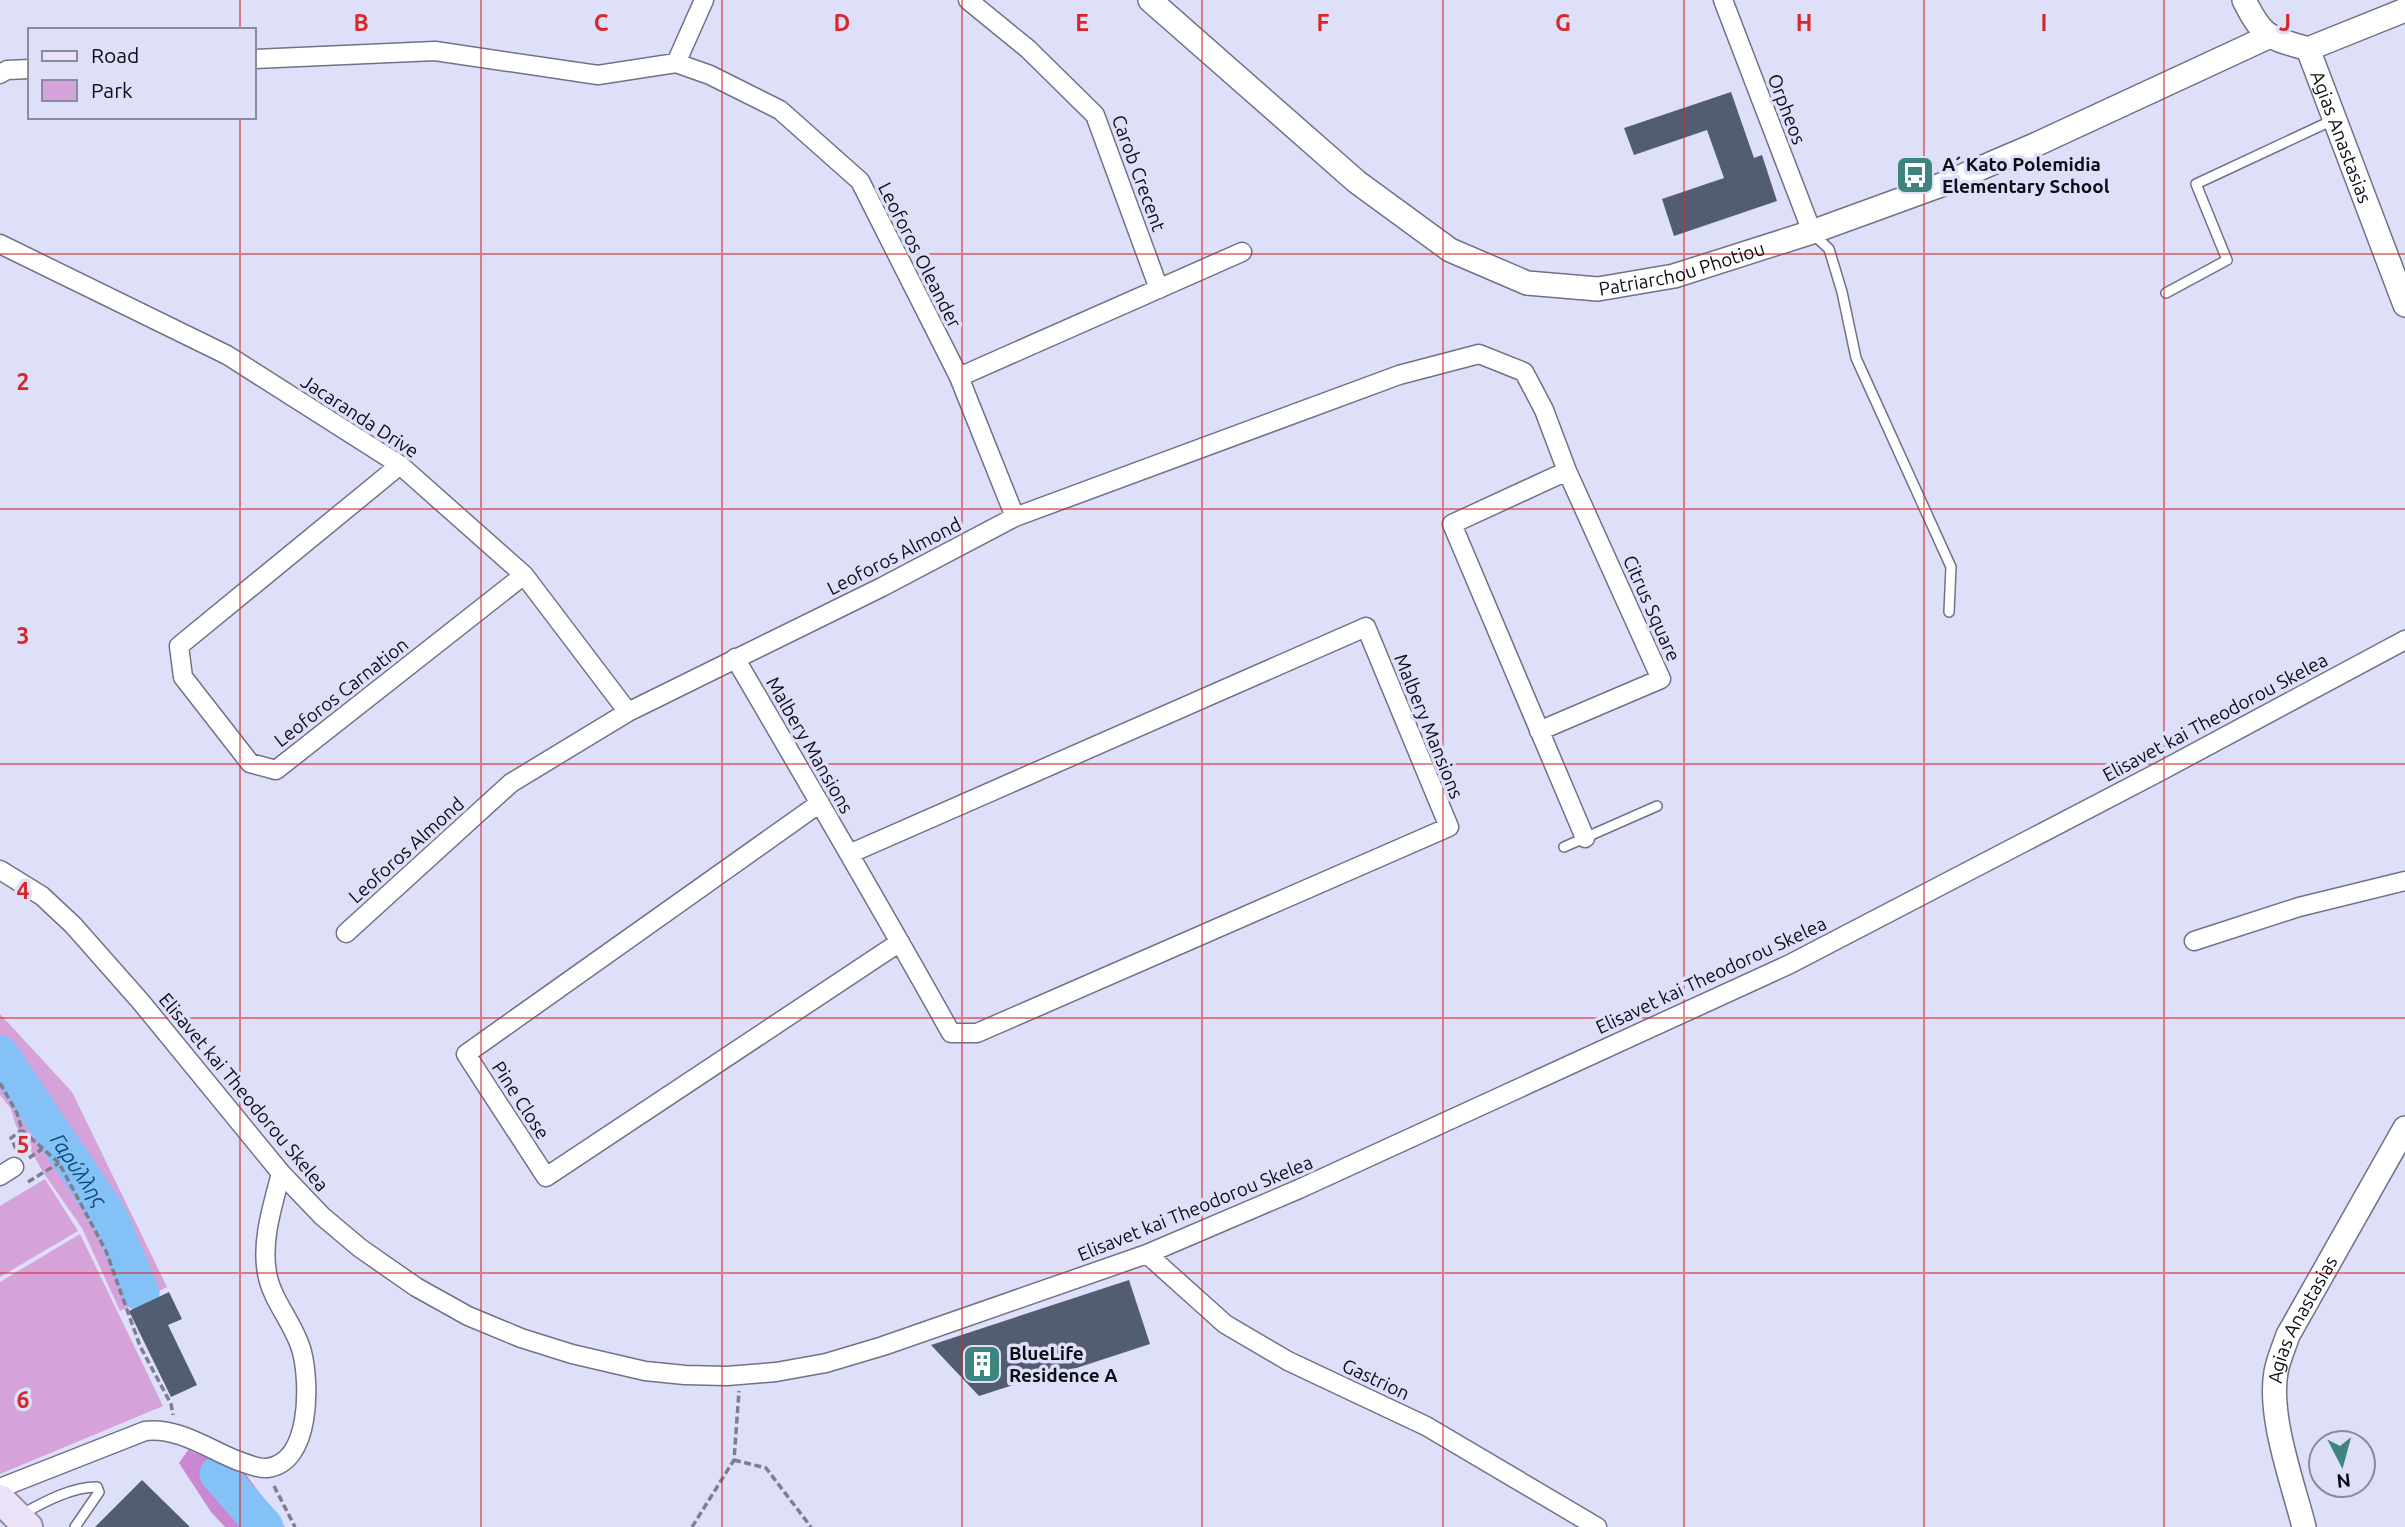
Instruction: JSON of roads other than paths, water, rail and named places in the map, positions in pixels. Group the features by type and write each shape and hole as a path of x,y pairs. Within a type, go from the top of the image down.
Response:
{"street":[{"path":"676,63 704,0"},
{"name":"Carob Crecent","path":"968,0 1028,49 1095,115 1159,289"},
{"name":"Patriarchou Photiou","path":"1150,0 1357,183 1450,250 1527,283 1598,289 1669,278 1812,232 1941,185 2268,37"},
{"name":"Orpheos","path":"1723,0 1812,232"},
{"path":"2244,0 2253,19 2268,37"},
{"path":"2308,49 2405,10"},
{"name":"Agias Anastasias","path":"2268,37 2308,49 2405,305"},
{"name":"Leoforos Oleander","path":"256,59 435,51 598,75 676,63 710,75 780,110 860,181 959,377 1015,517"},
{"path":"0,74 7,70 28,69"},
{"name":"Jacaranda Drive","path":"0,244 227,355 400,465 524,575 628,712"},
{"path":"959,377 1242,252"},
{"name":"Leoforos Almond","path":"346,933 511,783 628,712 882,587 1015,517 1399,376 1479,354 1524,372"},
{"name":"Citrus Square","path":"1524,372 1544,410 1567,471 1661,679 1539,731"},
{"name":"Leoforos Carnation","path":"400,465 179,646 183,677 250,763 276,769 524,575"},
{"path":"1567,471 1452,524 1585,838"},
{"name":"Malbery Mansions","path":"735,658 951,1034 977,1033 1449,827 1366,627 849,854"},
{"name":"Elisavet kai Theodorou Skelea","path":"0,870 42,896 74,925 281,1173 322,1216 360,1248 416,1287 468,1317 572,1354 645,1371 685,1375 776,1373 826,1363 883,1346 1147,1254 1299,1189 1790,964 2405,640"},
{"name":"Pine Close","path":"820,803 467,1054 546,1177 900,942"},
{"path":"2194,941 2299,907 2405,881"},
{"name":"Agias Anastasias","path":"2304,1527 2281,1439 2275,1402 2276,1372 2288,1335 2405,1128"},
{"path":"0,1488 145,1431 159,1429 265,1468 287,1460 300,1440 305,1388 301,1351 272,1289 266,1265 267,1233 281,1173"},
{"name":"Gastrion","path":"1147,1254 1225,1324 1288,1361 1426,1426 1597,1527"}],"lane":[{"path":"2166,293 2227,260 2196,184 2335,120"},
{"path":"1812,232 1829,249 1842,292 1856,358 1951,567 1949,612"},
{"path":"1564,847 1657,806"},
{"path":"15,1514 72,1492 97,1487 99,1492 75,1527"}],"waterway":[{"name":"Γαρύλλης","path":"0,1054 109,1216 141,1293"},
{"name":"Γαρύλλης","path":"218,1474 265,1527"}],"place":[{"name":"A´ Kato Polemidia Elementary School","path":"1915,175"},
{"name":"BlueLife Residence A","path":"982,1364"}]}
